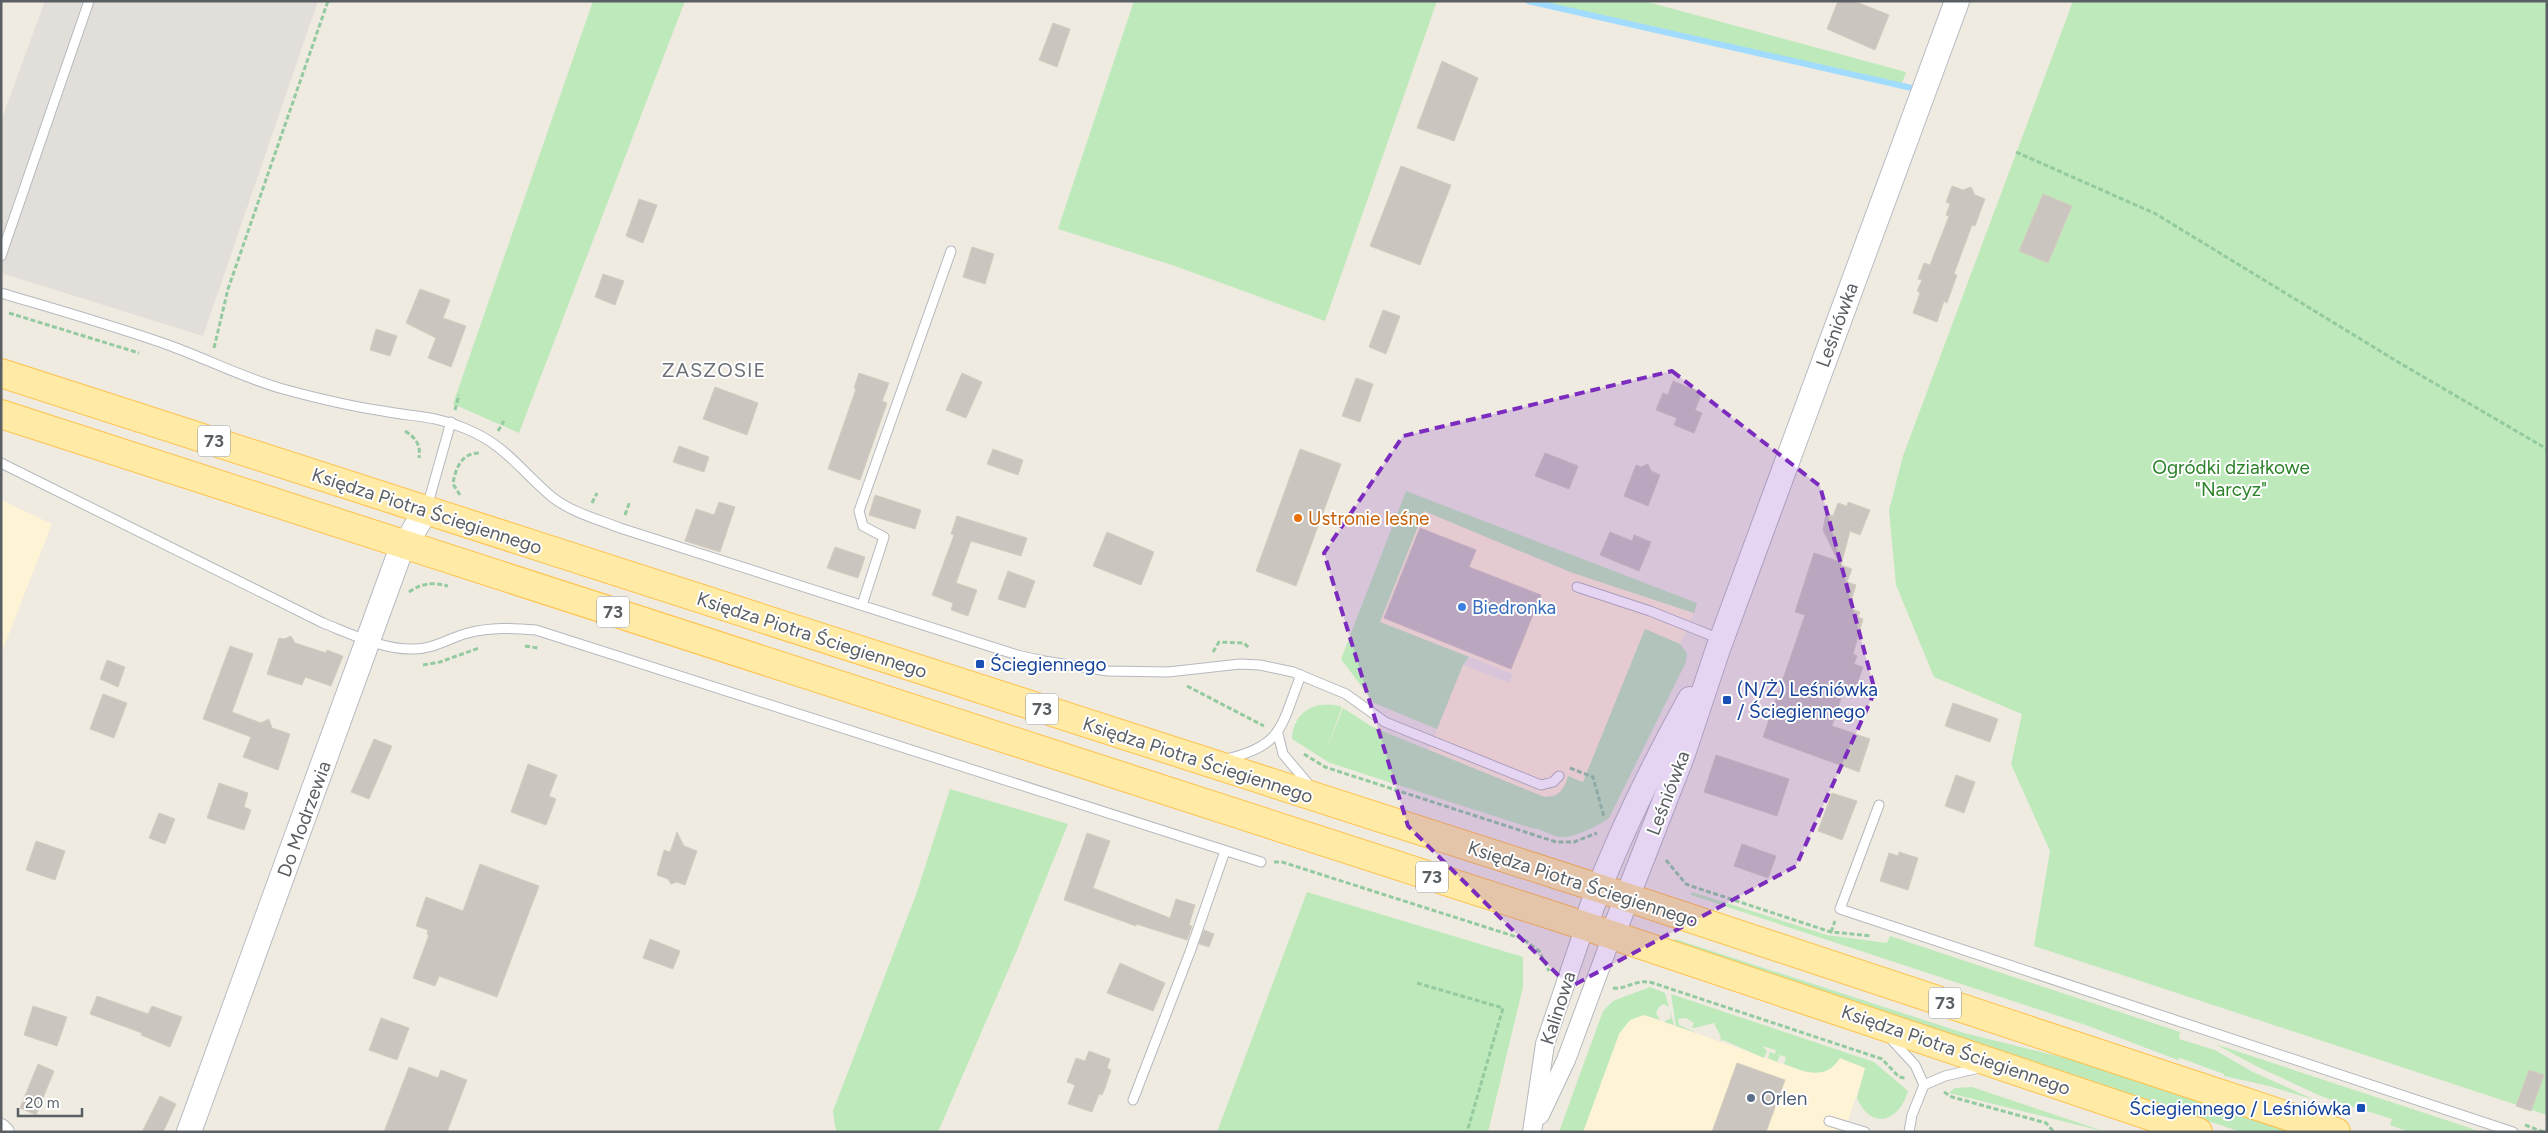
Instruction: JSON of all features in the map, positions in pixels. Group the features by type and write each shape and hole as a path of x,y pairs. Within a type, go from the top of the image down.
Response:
{"main road":[{"name":"Księdza Piotra Ściegiennego","path":"1,373 1626,897 2336,1132"},
{"name":"Księdza Piotra Ściegiennego","path":"1,414 1585,926 2198,1132"}],"street":[{"name":"Leśniówka","path":"1612,936 1684,754 1719,644 1957,1"},
{"name":"Do Modrzewia","path":"189,1132 404,544 426,510"},
{"name":"Leśniówka","path":"1598,888 1618,840 1663,748 1719,644"},
{"name":"Kalinowa","path":"1532,1132 1545,1044 1598,888"},
{"name":"Kalinowa","path":"1532,1132 1566,1060 1612,936"},
{"path":"1,1128 5,1132"}],"lane":[{"path":"1,256 89,1"},
{"path":"862,605 884,537 863,526 859,511 951,251"},
{"path":"1,293 128,332 238,375 301,394 384,412 424,415 451,422 478,433 502,448 553,498 576,511 620,528 1017,655 1044,662 1108,671 1168,672 1240,664 1274,667 1301,675 1346,694 1385,722 1541,785 1553,782 1559,776"},
{"path":"426,510 451,422"},
{"path":"1,463 322,623 368,640 394,648 414,650 437,646 468,633 502,627 536,630 1261,862"},
{"path":"1577,587 1642,608 1719,644"},
{"path":"1208,763 1241,755 1262,747 1278,734 1301,675"},
{"path":"1278,734 1283,754 1294,770 1308,784 1335,804"},
{"path":"1879,805 1840,909 2513,1132"},
{"path":"1134,1100 1187,961 1225,850"},
{"path":"1878,1024 1915,1065 1924,1085 1912,1115 1909,1132"},
{"path":"1924,1085 1968,1069 2001,1066"},
{"path":"1829,1121 1865,1132"}],"path":[{"path":"211,363 228,289 328,1"},
{"path":"2016,152 2156,214 2398,362 2547,449"},
{"path":"396,429 406,431 417,441 420,449 419,458"},
{"path":"462,498 453,484 457,468 468,456 475,453 486,457"},
{"path":"584,498 599,505"},
{"path":"616,512 633,518"},
{"path":"405,595 417,586 430,583 455,588"},
{"path":"1206,655 1211,654 1219,642 1244,643"},
{"path":"419,665 440,662 487,646"},
{"path":"523,646 541,649"},
{"path":"1168,672 1175,679 1266,727"},
{"path":"1304,754 1325,766 1556,842 1574,842 1598,833 1618,840"},
{"path":"1563,765 1593,777 1605,819"},
{"path":"1646,851 1664,858 1686,884 1831,932"},
{"path":"1271,869 1274,862"},
{"path":"1417,983 1502,1008 1467,1132"},
{"path":"1924,1085 1952,1097 2046,1123 2054,1132"}],"highlighted area":[{"path":"1672,371 1820,486 1875,691 1796,866 1570,987 1408,826 1324,553 1403,436"}],"shaded area":[{"path":"45,1 318,1 203,336 1,273 1,121"},
{"path":"1,500 52,524 1,654"},
{"path":"1424,511 1572,573 1598,576 1694,613 1680,644 1645,629 1583,782 1566,783 1560,793 1545,797 1429,750 1463,665 1509,683 1513,674 1380,622"},
{"path":"1644,1015 1806,1072 1824,1072 1832,1068 1840,1058 1866,1068 1844,1132 1583,1132 1621,1029 1630,1020"}],"green space":[{"path":"593,1 685,1 519,433 453,404"},
{"path":"1134,1 1437,1 1325,321 1175,266 1058,229"},
{"path":"1528,1 1644,1 1906,72 1901,86"},
{"name":"Ogródki działkowe \"Narcyz\"","path":"2073,1 2547,1 2547,1115 2034,946 2050,851 2011,764 2022,714 1934,677 1896,585 1889,510 1903,456"},
{"path":"1406,491 1697,603 1694,613 1573,573 1424,511 1380,622 1469,657 1463,665 1437,729 1374,703 1341,659"},
{"path":"1645,629 1680,644 1687,653 1686,662 1609,818 1593,828 1578,834 1565,837 1557,836 1539,830 1539,828 1525,826 1330,763 1292,739 1293,729 1302,714 1315,706 1333,705 1342,707 1327,749 1343,708 1371,726 1387,733 1542,796 1556,795 1565,785 1568,776 1583,782"},
{"path":"950,789 1068,824 1017,950 938,1132 836,1132 833,1111 917,892"},
{"path":"1307,892 1523,957 1523,987 1488,1132 1217,1132"},
{"path":"1692,892 1827,935 1887,943 1890,936 2180,1032 2179,1039 2215,1050 2251,1071 2315,1100 2269,1086 2224,1076 2224,1074 2180,1058 2178,1060 2083,1024 1691,895"},
{"path":"1675,939 1964,1033 2070,1059 2288,1132 2241,1132 1674,942"},
{"path":"1650,987 1665,993 1669,1007 1663,1004 1659,1007 1656,1013 1660,1020 1644,1015 1630,1020 1619,1034 1583,1132 1559,1132 1603,1011 1613,1001"},
{"path":"1671,994 1874,1062 1908,1091 1904,1102 1892,1116 1877,1118 1870,1115 1863,1108 1857,1098 1865,1068 1840,1058 1828,1070 1814,1073 1807,1072 1784,1064 1786,1057 1780,1055 1777,1062 1768,1058 1770,1052 1775,1054 1776,1050 1762,1046 1767,1051 1764,1058 1723,1040 1720,1041 1721,1037 1714,1023 1694,1028 1692,1027 1694,1023 1686,1018 1678,1019 1679,1025 1697,1033 1676,1026"},
{"path":"1669,1008 1674,1025 1664,1022 1671,1018"},
{"path":"2215,1044 2480,1132 2409,1132 2390,1125 2392,1119 2323,1097 2258,1067"},
{"path":"1972,1087 2106,1132 1949,1093 1955,1088"}],"building":[{"path":"1838,1 1854,1 1889,15 1875,50 1827,29"},
{"path":"1053,23 1070,29 1057,67 1039,60"},
{"path":"1442,61 1478,78 1454,141 1417,128"},
{"path":"1401,166 1451,185 1420,265 1370,246"},
{"path":"1952,186 1963,190 1971,187 1975,195 1985,199 1975,226 1972,225 1954,274 1957,275 1947,303 1944,301 1937,322 1913,313 1920,293 1917,291 1922,280 1918,279 1924,263 1930,265 1949,216 1946,215 1950,204 1946,202"},
{"path":"2043,194 2072,206 2048,263 2019,251"},
{"path":"639,199 657,205 643,243 626,236"},
{"path":"972,247 994,254 985,284 963,277"},
{"path":"603,274 624,281 615,305 595,297"},
{"path":"420,289 450,300 443,318 466,326 451,367 428,358 436,338 406,323"},
{"path":"1383,310 1400,316 1386,354 1369,347"},
{"path":"376,329 397,336 390,356 370,350"},
{"path":"859,373 889,383 882,401 887,403 860,480 828,469 856,389 854,388"},
{"path":"962,373 982,382 966,418 946,410"},
{"path":"1356,378 1373,384 1360,422 1342,416"},
{"path":"1673,381 1702,393 1695,410 1702,413 1694,433 1674,425 1677,418 1656,410 1663,393 1668,395"},
{"path":"715,387 758,403 747,435 703,419"},
{"path":"679,446 709,457 704,472 673,462"},
{"path":"993,449 1023,460 1018,475 987,464"},
{"name":"Ustronie leśne","path":"1300,449 1341,464 1296,586 1256,571"},
{"path":"1545,453 1578,466 1569,489 1535,476"},
{"path":"1648,464 1651,471 1660,475 1648,506 1624,496 1636,465 1641,467"},
{"path":"875,495 921,510 915,529 869,515"},
{"path":"719,502 735,507 720,552 685,541 696,509 714,515"},
{"path":"1848,502 1870,510 1860,535 1850,531 1841,565 1852,569 1847,582 1856,585 1849,608 1860,612 1858,617 1863,619 1853,654 1857,656 1854,664 1863,667 1853,696 1843,693 1832,726 1870,739 1859,772 1763,737 1805,615 1795,612 1814,553 1838,561 1823,530 1826,513 1833,516 1838,503 1847,506"},
{"path":"957,516 1027,538 1021,556 971,541 956,583 977,590 968,616 951,610 953,603 932,595 954,535 951,534"},
{"name":"Biedronka","path":"1420,528 1476,550 1469,567 1541,595 1511,669 1384,618"},
{"path":"1107,532 1154,552 1141,585 1093,566"},
{"path":"1610,532 1632,541 1634,535 1651,542 1639,571 1600,555"},
{"path":"835,547 865,557 858,578 827,568"},
{"path":"1008,571 1035,581 1025,608 998,599"},
{"path":"291,636 295,643 326,653 327,650 343,656 331,686 305,677 302,685 267,674 279,638 284,639"},
{"path":"230,646 253,654 232,712 261,723 269,719 272,728 290,734 278,770 243,757 251,737 203,719"},
{"path":"107,660 125,667 118,687 100,679"},
{"path":"103,694 127,703 114,738 90,729"},
{"path":"1953,703 1998,719 1990,742 1945,726"},
{"path":"374,739 392,746 369,799 351,792"},
{"path":"1716,755 1789,779 1777,816 1704,792"},
{"path":"528,764 557,775 549,796 556,799 546,825 511,812"},
{"path":"1956,775 1975,782 1964,813 1945,806"},
{"path":"219,783 248,793 244,807 251,810 244,830 207,818"},
{"path":"1832,793 1857,801 1842,840 1818,831"},
{"path":"159,813 175,819 165,844 149,838"},
{"path":"677,832 684,846 697,851 685,885 677,882 671,884 668,879 657,875 664,850 670,852"},
{"path":"1087,833 1110,841 1093,888 1170,918 1176,899 1195,905 1189,925 1192,926 1187,940 1136,924 1136,926 1064,900"},
{"path":"36,841 65,851 55,880 26,870"},
{"path":"1742,844 1776,856 1768,878 1734,866"},
{"path":"1899,852 1918,858 1908,890 1880,881 1889,853 1898,856"},
{"path":"480,864 539,886 497,997 439,976 435,986 413,978 429,935 427,934 428,930 416,926 426,897 463,911"},
{"path":"1204,930 1214,934 1209,947 1199,944"},
{"path":"650,939 680,951 673,969 643,958"},
{"path":"1120,963 1165,983 1153,1011 1107,993"},
{"path":"97,996 148,1014 152,1006 182,1017 170,1047 141,1035 142,1033 90,1014"},
{"path":"33,1006 67,1017 57,1046 24,1035"},
{"path":"381,1018 409,1028 397,1060 369,1050"},
{"path":"1089,1051 1110,1059 1107,1068 1111,1070 1102,1095 1099,1094 1092,1112 1068,1104 1075,1085 1067,1082 1076,1058 1085,1061"},
{"name":"Orlen","path":"1737,1063 1785,1080 1766,1132 1712,1132"},
{"path":"38,1064 54,1071 36,1115 20,1108"},
{"path":"409,1067 438,1078 441,1070 467,1080 447,1132 384,1132"},
{"path":"2529,1070 2544,1075 2531,1111 2516,1106"},
{"path":"160,1096 176,1104 163,1132 142,1132"}],"waterway":[{"path":"1528,1 1916,89"}],"place":[{"name":"Ustronie leśne","path":"1298,518"},
{"name":"Biedronka","path":"1462,607"},
{"name":"Ściegiennego","path":"980,664"},
{"name":"(N/Ż) Leśniówka / Ściegiennego","path":"1727,700"},
{"name":"Orlen","path":"1751,1098"},
{"name":"Ściegiennego / Leśniówka","path":"2361,1108"}],"district":[{"name":"ZASZOSIE","path":"714,370"}]}
